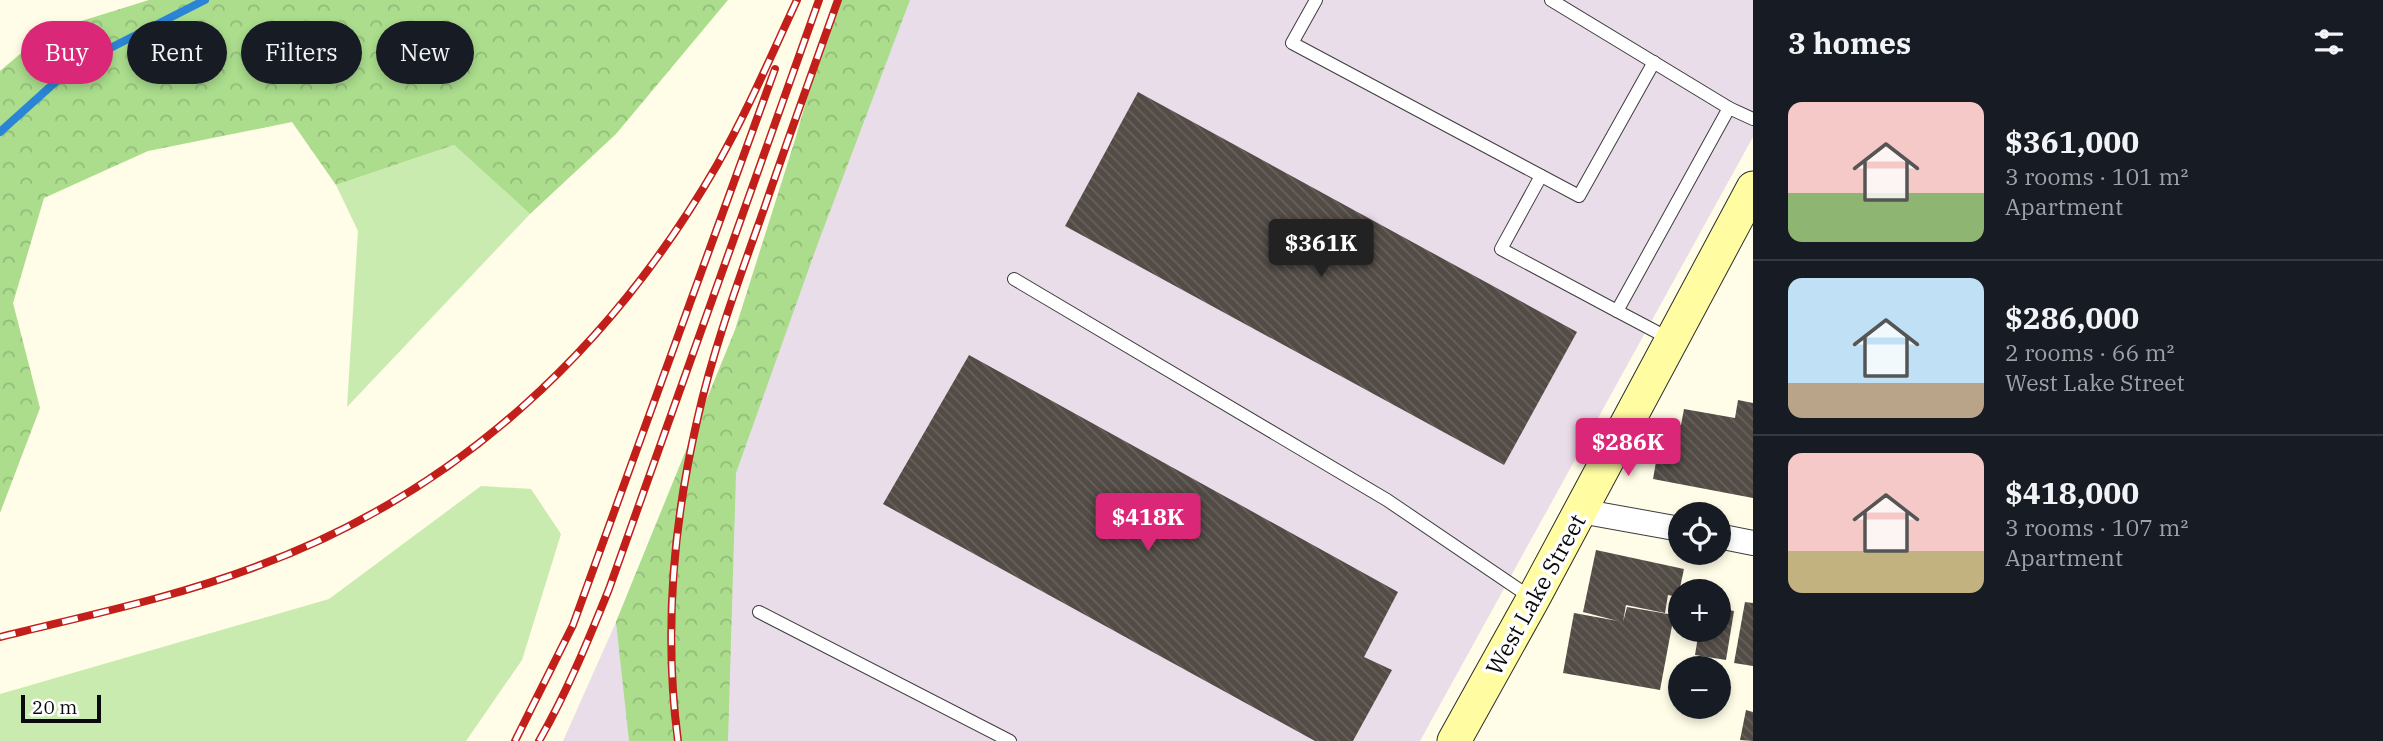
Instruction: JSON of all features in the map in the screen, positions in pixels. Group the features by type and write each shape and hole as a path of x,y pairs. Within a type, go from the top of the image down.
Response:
{"main road":[{"name":"West Lake Street","path":"1454,741 1753,188"}],"street":[{"path":"1580,511 1668,527"},
{"path":"1731,539 1753,543"}],"lane":[{"path":"1316,0 1292,43 1579,196 1654,62"},
{"path":"1551,0 1730,108 1753,119"},
{"path":"1617,311 1730,108"},
{"path":"1541,176 1501,249 1671,339"},
{"path":"1014,279 1387,500 1533,599"},
{"path":"759,612 1010,741"}],"shaded area":[{"path":"845,0 1753,0 1753,137 1420,741 563,741 616,622 735,330 795,140"}],"green space":[{"path":"149,0 728,0 616,134 530,214 454,145 336,185 292,122 148,151 44,198 13,303 40,408 0,513 0,71 21,53 21,84 113,84 113,21 81,21"},
{"path":"835,0 910,0 818,243 736,473 728,741 629,741 616,622 735,330 795,140"},
{"path":"454,145 530,214 347,407 358,231 336,185"},
{"path":"481,486 531,489 561,534 522,660 466,741 0,741 0,694 329,599"}],"building":[{"path":"1138,92 1577,332 1504,465 1065,226"},
{"path":"969,355 1398,592 1364,657 1392,670 1353,741 1315,741 883,504"},
{"path":"1738,400 1753,403 1753,498 1653,479 1663,422 1681,425 1684,409 1735,418"},
{"path":"1596,550 1684,569 1682,579 1668,579 1665,613 1626,605 1623,622 1627,607 1668,614 1669,642 1660,690 1563,673 1574,613 1618,621 1583,612"},
{"path":"1745,602 1753,603 1753,666 1734,663"},
{"path":"1697,642 1729,642 1727,656 1695,655"},
{"path":"1746,710 1753,712 1753,741 1740,740"}],"waterway":[{"path":"0,132 71,68 205,0"}],"railway":[{"path":"0,637 160,597 255,567 328,536 397,499 462,456 522,408 577,354 628,295 675,232 728,145 797,0"},
{"path":"539,741 568,685 609,589 819,0"},
{"path":"678,741 672,661 673,580 682,500 697,421 727,314 838,0"},
{"path":"515,741 573,625 775,69"}]}
